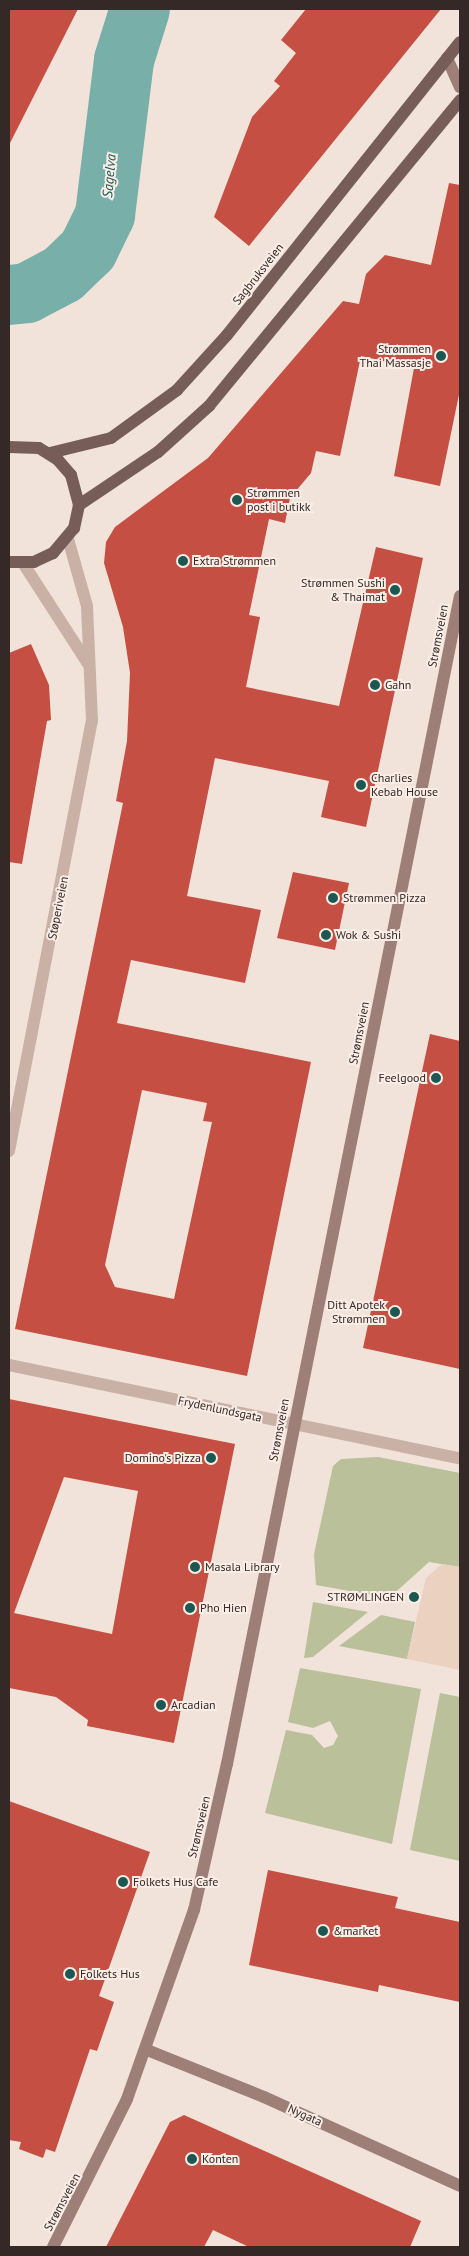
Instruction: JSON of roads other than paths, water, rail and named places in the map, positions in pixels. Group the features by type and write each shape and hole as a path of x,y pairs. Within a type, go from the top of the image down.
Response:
{"main road":[{"path":"447,58 460,42"},
{"path":"447,58 460,61"},
{"path":"447,58 460,87"},
{"name":"Sagbruksveien","path":"50,454 111,438 177,390 227,335 447,58"},
{"path":"79,505 165,447 227,386 460,100"},
{"path":"9,447 27,446 50,454 71,475 79,505 68,539 53,553 24,564 9,562"},
{"name":"Strømsveien","path":"53,2247 96,2166 147,2050 205,1865 460,596"},
{"name":"Nygata","path":"147,2050 264,2097 460,2186"}],"street":[{"name":"Støperiveien","path":"9,1151 81,796 92,721 88,664 87,606 68,539"},
{"name":"Støperiveien","path":"24,564 88,664"},
{"name":"Frydenlundsgata","path":"9,1365 460,1458"}],"waterway":[{"name":"Sagelva","path":"9,295 27,293 63,274 88,250 105,215 124,60 140,9"}],"place":[{"name":"Strømmen Thai Massasje","path":"441,356"},
{"name":"Strømmen post i butikk","path":"237,500"},
{"name":"Extra Strømmen","path":"183,561"},
{"name":"Strømmen Sushi & Thaimat","path":"395,590"},
{"name":"Gahn","path":"375,685"},
{"name":"Charlies Kebab House","path":"361,785"},
{"name":"Strømmen Pizza","path":"333,898"},
{"name":"Wok & Sushi","path":"326,935"},
{"name":"Feelgood","path":"436,1078"},
{"name":"Ditt Apotek Strømmen","path":"395,1312"},
{"name":"Domino's Pizza","path":"211,1458"},
{"name":"Masala Library","path":"195,1567"},
{"name":"STRØMLINGEN","path":"414,1597"},
{"name":"Pho Hien","path":"190,1608"},
{"name":"Arcadian","path":"161,1705"},
{"name":"Folkets Hus Cafe","path":"123,1882"},
{"name":"&market","path":"323,1931"},
{"name":"Folkets Hus","path":"70,1974"},
{"name":"Konten","path":"192,2159"}]}
